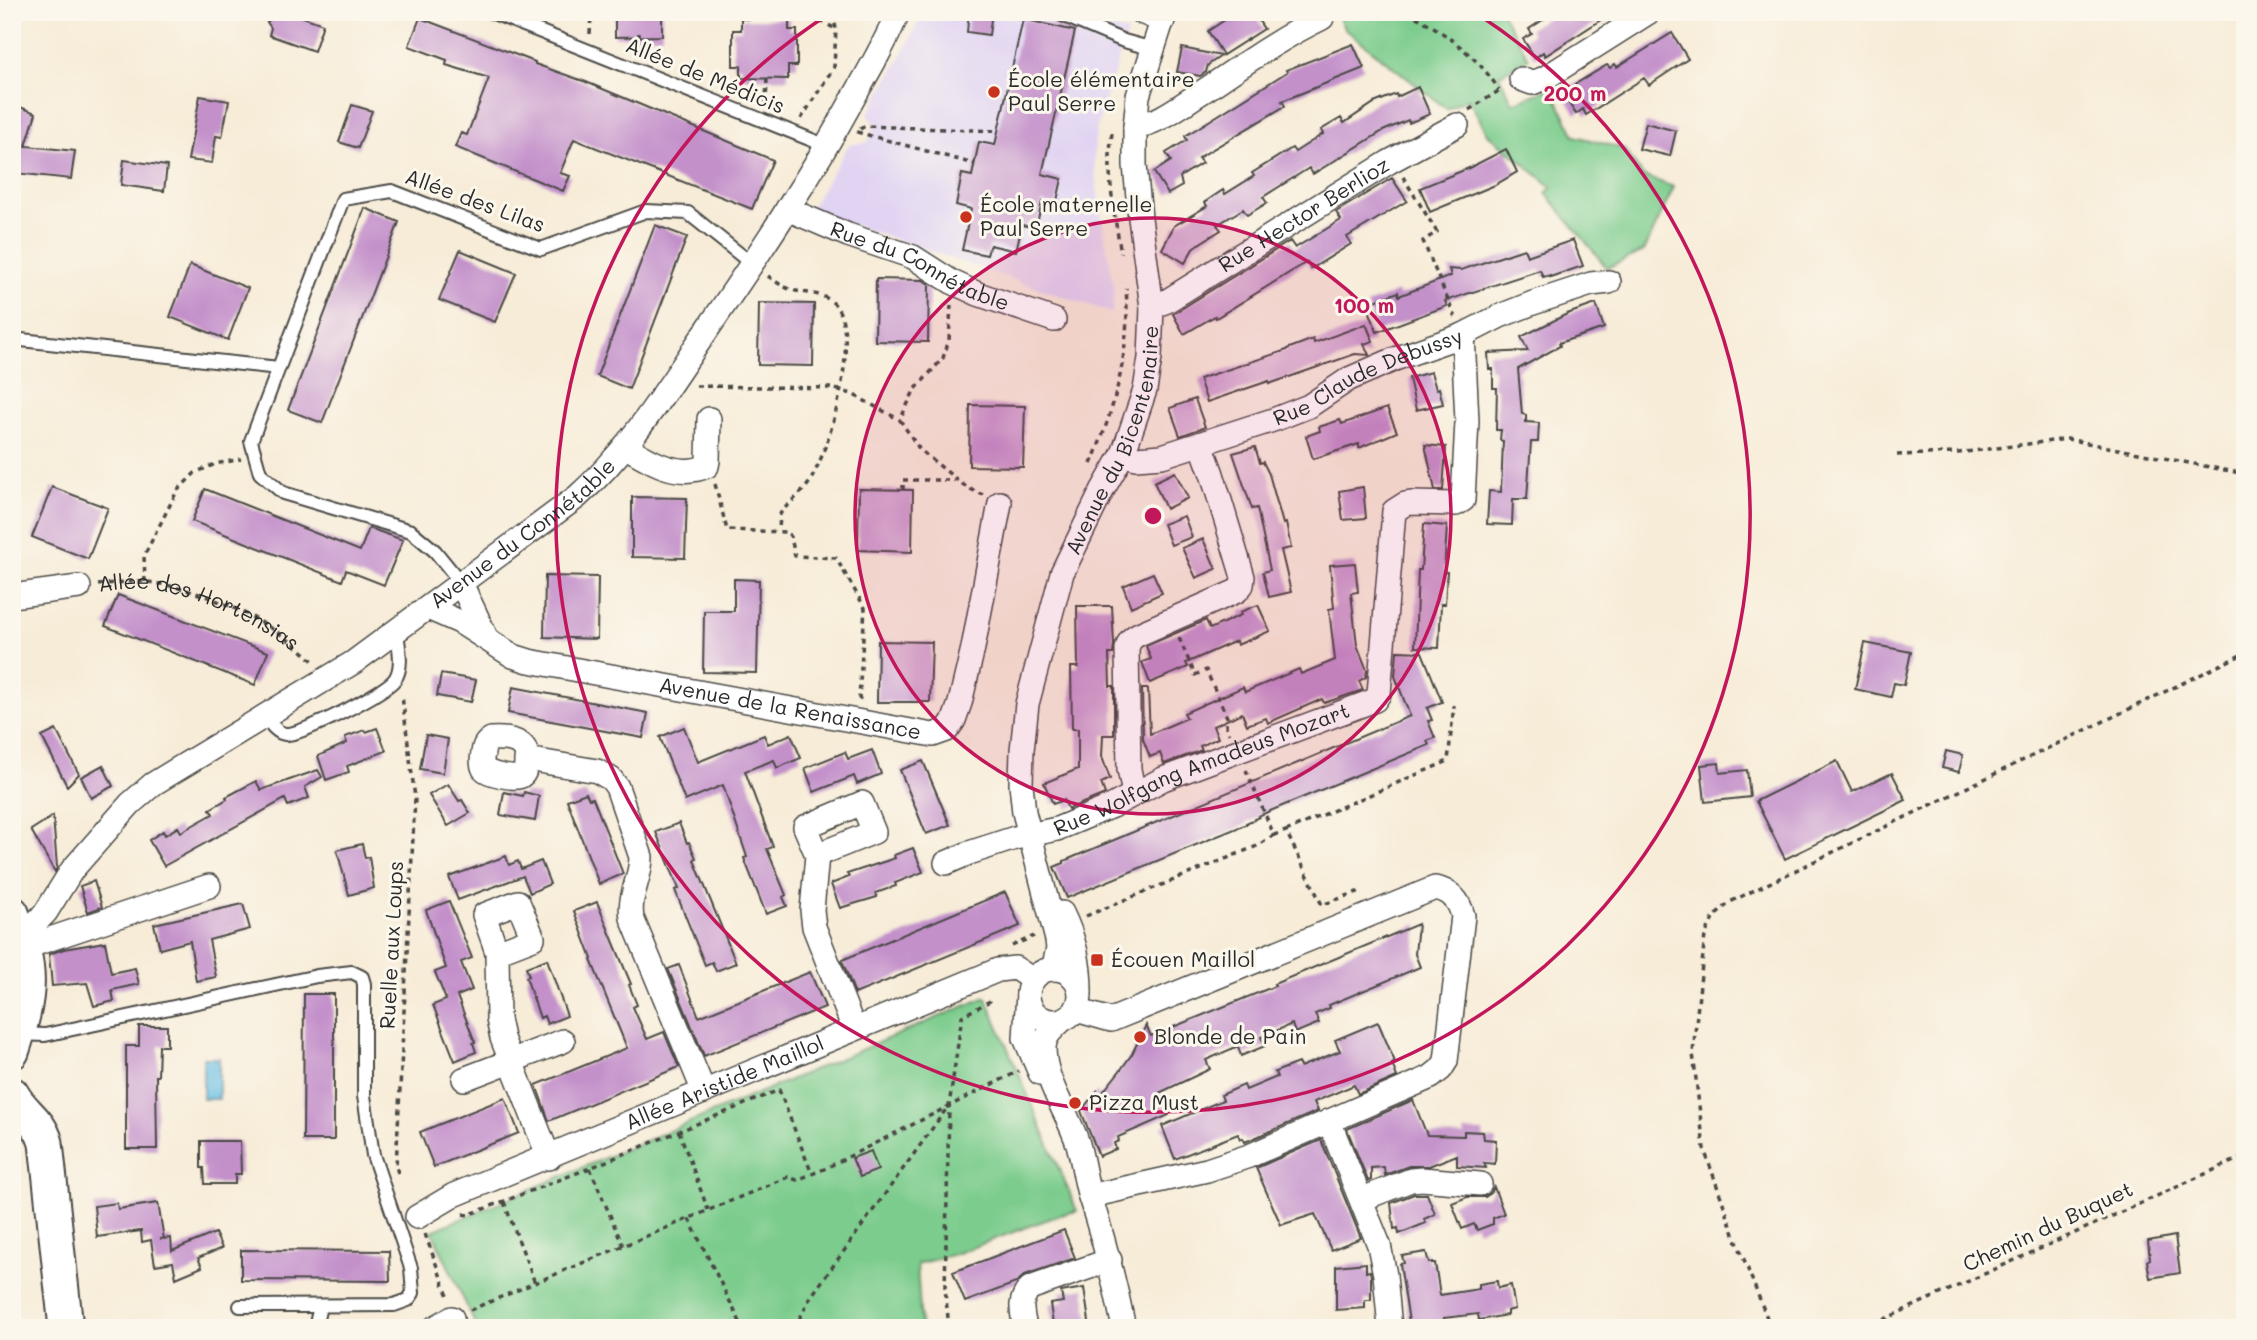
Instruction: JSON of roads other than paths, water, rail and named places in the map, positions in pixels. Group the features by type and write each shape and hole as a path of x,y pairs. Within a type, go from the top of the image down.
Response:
{"main road":[{"path":"12,981 19,933"},
{"path":"14,1040 26,1011 28,988 19,933"},
{"path":"14,1100 36,1122 46,1143 66,1328"}],"street":[{"name":"Avenue du Connétable","path":"19,933 46,912 72,870 130,804 153,784 327,678 397,631 594,482 625,446 752,264 827,146 898,12"},
{"path":"1141,12 1164,16"},
{"path":"1521,79 1532,83 1545,78 1649,12"},
{"name":"Avenue du Bicentenaire","path":"1054,969 1058,940 1029,835 1021,784 1027,704 1062,573 1123,454 1145,390 1150,358 1152,307 1135,165 1124,127 1138,96 1164,16"},
{"path":"1124,127 1147,125 1322,18"},
{"name":"Rue Hector Berlioz","path":"1152,307 1167,301 1393,160 1457,125"},
{"name":"Rue du Connétable","path":"787,209 848,235 913,257 952,282 978,294 1054,320"},
{"name":"Rue Claude Debussy","path":"1123,454 1136,458 1162,456 1309,406 1357,375 1395,359 1463,335 1533,303 1591,284 1609,282"},
{"name":"Rue Wolfgang Amadeus Mozart","path":"946,863 979,849 1057,829 1163,779 1375,700 1379,694 1394,511 1405,503 1457,504 1463,500 1468,421 1463,335"},
{"path":"625,446 663,468 700,470 707,466 709,419"},
{"path":"1134,794 1129,769 1127,649 1130,639 1237,591 1242,586 1243,578 1213,474 1201,444"},
{"name":"Avenue de la Renaissance","path":"428,608 460,621 513,656 933,735 947,730 954,720 973,648 1000,503"},
{"path":"461,583 487,639"},
{"name":"Allée des Hortensias","path":"12,596 79,587"},
{"path":"527,760 597,771 611,779 617,787 641,857 641,867 630,907 632,918 704,1092"},
{"path":"817,855 812,910 814,927 854,1029"},
{"name":"Avenue du Bicentenaire","path":"1037,863 1067,923 1080,964 1072,1008 1046,1039 1045,1058 1048,1072 1077,1141 1090,1196 1110,1260 1124,1328"},
{"path":"19,933 209,886"},
{"path":"1072,1008 1075,979 1069,974 1054,969 1044,971 1030,987 1030,1005 1034,1012 1044,1019 1072,1008 1111,1020 1435,888 1446,890 1461,907 1463,916 1446,1061 1431,1077 1250,1156 1208,1170 1090,1196"},
{"path":"497,952 498,1020 502,1038 549,1157"},
{"name":"Allée Aristide Maillol","path":"417,1217 454,1195 982,977 1007,968 1021,971 1030,987"},
{"name":"Avenue du Bicentenaire","path":"1030,987 1025,1038 1037,1062 1074,1170 1090,1196"},
{"path":"464,1079 563,1041"},
{"path":"1329,1121 1379,1245 1390,1328"},
{"path":"1362,1199 1422,1178 1480,1184"},
{"path":"1025,1328 1023,1296 1030,1288 1110,1260"}],"lane":[{"name":"Allée de Médicis","path":"491,12 827,146"},
{"path":"1055,12 1153,50"},
{"name":"Allée des Lilas","path":"279,368 344,199 392,191 541,249 646,211 688,213 752,264"},
{"path":"12,339 279,368 251,441 260,474 283,493 411,531 435,551 461,583"},
{"path":"265,716 278,731 285,734 299,732 387,687 399,671 397,631"},
{"path":"14,1040 317,976 352,972 362,977 364,1096 373,1154 411,1268 413,1293 408,1300 394,1305 240,1306"},
{"path":"315,1328 320,1306"}],"water":[{"path":"203,1058 219,1058 219,1099 203,1099"}],"place":[{"name":"École élémentaire Paul Serre","path":"994,92"},
{"name":"École maternelle Paul Serre","path":"966,217"},
{"name":"Écouen Maillol","path":"1097,960"},
{"name":"Blonde de Pain","path":"1140,1037"},
{"name":"Pizza Must","path":"1075,1103"}]}
